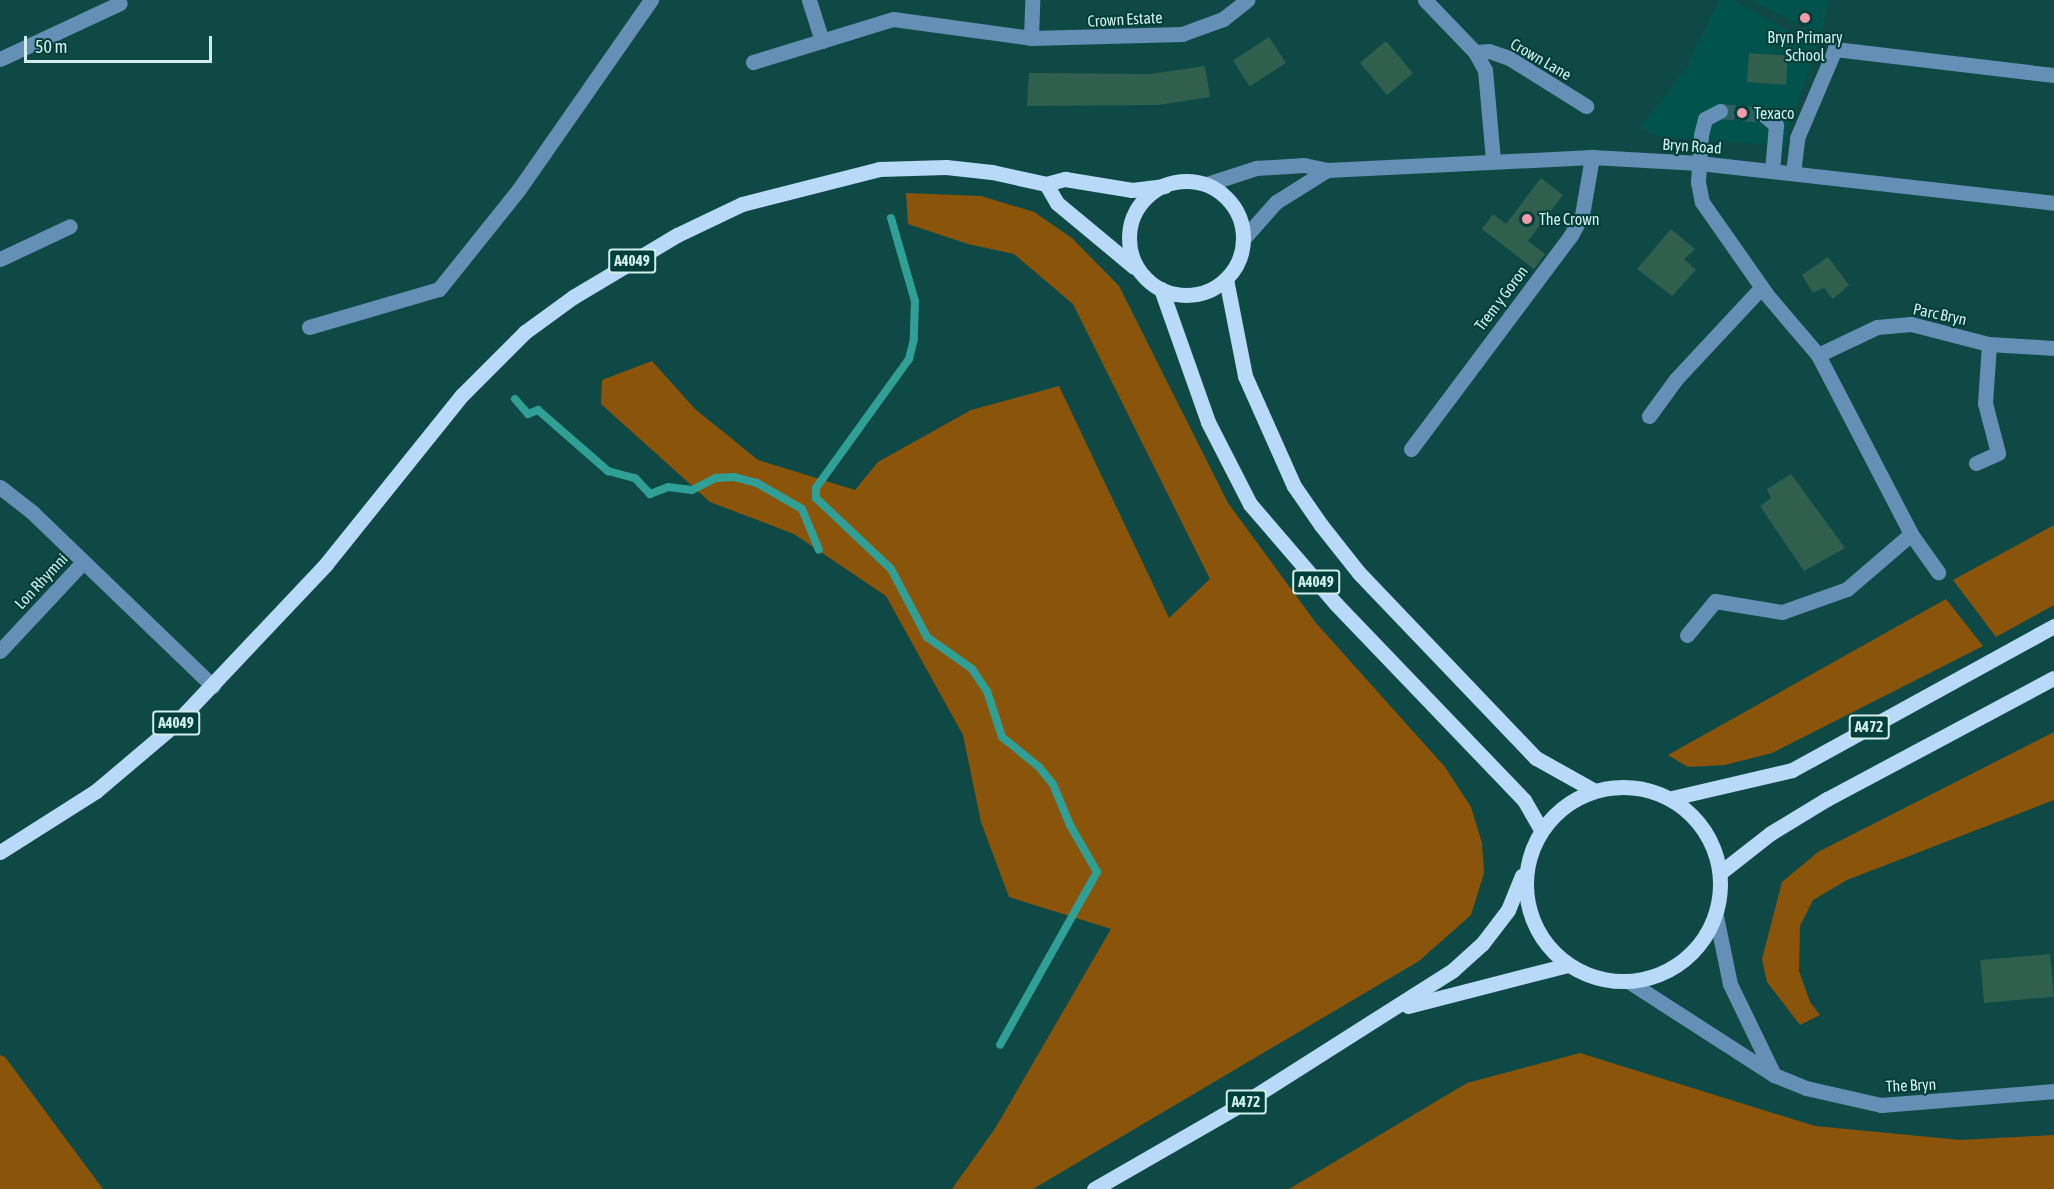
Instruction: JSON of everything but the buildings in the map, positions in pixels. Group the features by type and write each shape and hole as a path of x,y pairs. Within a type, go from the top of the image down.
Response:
{"main road":[{"name":"A4049","path":"0,852 96,791 213,686 326,564 462,395 525,332 618,269 742,204 879,169 946,166 992,172 1046,184 1065,179 1132,190 1165,186"},
{"path":"1046,184 1057,203 1122,255 1145,278 1161,290 1192,295 1209,291 1226,279 1240,258 1244,238 1240,216 1229,199 1207,184 1187,180 1153,191 1135,211 1130,227 1133,261 1145,278"},
{"name":"A4049","path":"1226,279 1245,376 1294,486 1321,525 1359,573 1536,758 1593,790"},
{"name":"A4049","path":"1161,290 1208,422 1250,504 1336,604 1524,800 1541,829"},
{"name":"A472","path":"1672,798 1792,770 2054,626"},
{"name":"A472","path":"1721,872 1772,833 1827,800 2054,678"},
{"path":"1620,785 1647,789 1672,798 1695,818 1712,843 1721,872 1716,916 1702,942 1682,962 1656,976 1628,981 1607,980 1568,965 1546,945 1532,920 1525,891 1527,862 1541,829 1564,805 1593,790 1620,785"},
{"name":"A472","path":"1094,1189 1394,1010 1453,970 1482,944 1508,910 1527,862"},
{"name":"A472","path":"1394,1010 1568,965"}],"street":[{"path":"309,327 439,289 519,189 651,0"},
{"path":"809,0 822,41"},
{"path":"1030,38 1032,0"},
{"name":"Crown Estate","path":"753,62 893,20 1030,38 1182,34 1223,19 1247,0"},
{"path":"1425,0 1475,52 1485,70 1493,159"},
{"path":"0,59 120,3"},
{"path":"1793,173 1797,138 1835,49 2054,75"},
{"name":"Crown Lane","path":"1475,52 1489,51 1509,58 1586,106"},
{"path":"1720,111 1705,119 1699,164 1702,202 1761,288 1818,355 1911,534 1938,572"},
{"path":"1764,115 1776,125 1772,171"},
{"name":"Bryn Road","path":"1207,184 1256,168 1304,165 1327,170 1493,159 1592,157 1793,173 2054,203"},
{"name":"Trem y Goron","path":"1411,449 1571,235 1582,215 1592,157"},
{"name":"Bryn Road","path":"1244,238 1276,202 1327,170"},
{"path":"4,257 70,226"},
{"path":"1649,416 1715,337 1761,288"},
{"name":"Parc Bryn","path":"1818,355 1877,327 1911,324 1989,344 2054,348"},
{"path":"1976,463 1998,453 1985,403 1989,344"},
{"path":"0,487 32,512 213,686"},
{"path":"1687,635 1715,601 1782,612 1847,589 1911,534"},
{"name":"Lon Rhymni","path":"0,651 84,562"},
{"path":"1716,916 1730,984 1774,1075"},
{"name":"The Bryn","path":"1628,981 1774,1075 1806,1088 1881,1106 2054,1091"}],"shaded area":[{"path":"1719,0 1733,0 1818,47 1787,131 1786,146 1656,136 1640,128 1687,66"},
{"name":"Bryn Primary School","path":"1751,0 1829,0 1821,35"},
{"path":"906,193 981,196 1034,212 1072,238 1119,286 1228,503 1316,623 1445,767 1471,807 1482,843 1484,873 1471,915 1419,961 1033,1189 952,1189 996,1127 1111,929 1009,897 981,822 963,735 886,596 794,534 710,502 601,404 602,380 652,361 695,409 758,460 855,490 878,462 971,410 1059,386 1169,618 1210,579 1073,304 1014,254 968,244 908,224"},
{"path":"2054,525 2054,605 1996,637 1953,580"},
{"path":"1946,599 1983,646 1772,753 1725,765 1688,767 1668,755"},
{"path":"2054,732 2054,800 1847,880 1813,900 1800,926 1799,971 1810,1002 1820,1015 1800,1025 1767,982 1762,959 1782,882 1818,852"},
{"path":"1580,1053 1815,1126 1961,1140 2054,1135 2054,1189 1289,1189 1467,1083"},
{"path":"0,1055 5,1057 103,1189 0,1189"}],"waterway":[{"path":"891,218 915,301 914,339 909,359 816,488 816,498 891,569 927,637 972,669 987,691 1002,737 1039,767 1053,784 1070,825 1097,872 1000,1045"},
{"path":"515,399 528,414 538,410 608,471 635,478 650,494 668,487 692,490 716,478 734,477 757,483 802,509 819,550"}],"tunnel":[{"path":"1720,111 1764,115"}],"place":[{"name":"Bryn Primary School","path":"1805,18"},
{"name":"Texaco","path":"1742,113"},
{"name":"The Crown","path":"1527,219"}]}
